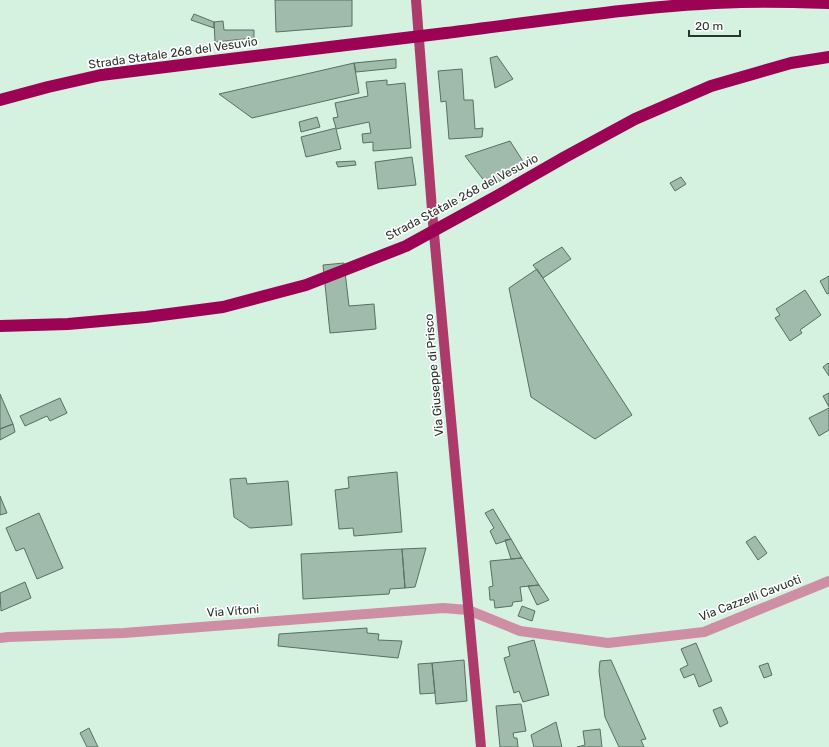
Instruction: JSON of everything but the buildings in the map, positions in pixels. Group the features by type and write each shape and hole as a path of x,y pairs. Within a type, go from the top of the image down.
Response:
{"highway":[{"name":"Strada Statale 268 del Vesuvio","path":"0,100 101,75 629,11 740,2 829,3"},
{"name":"Strada Statale 268 del Vesuvio","path":"0,326 68,324 146,317 223,306 306,285 406,246 635,119 711,86 792,63 829,57"}],"main road":[{"name":"Via Giuseppe di Prisco","path":"416,0 433,223 481,747"}],"street":[{"name":"Via Cazzelli Cavuoti","path":"468,610 520,631 608,643 704,632 829,581"},
{"name":"Via Vitoni","path":"0,638 124,632 443,608 468,610"}]}
